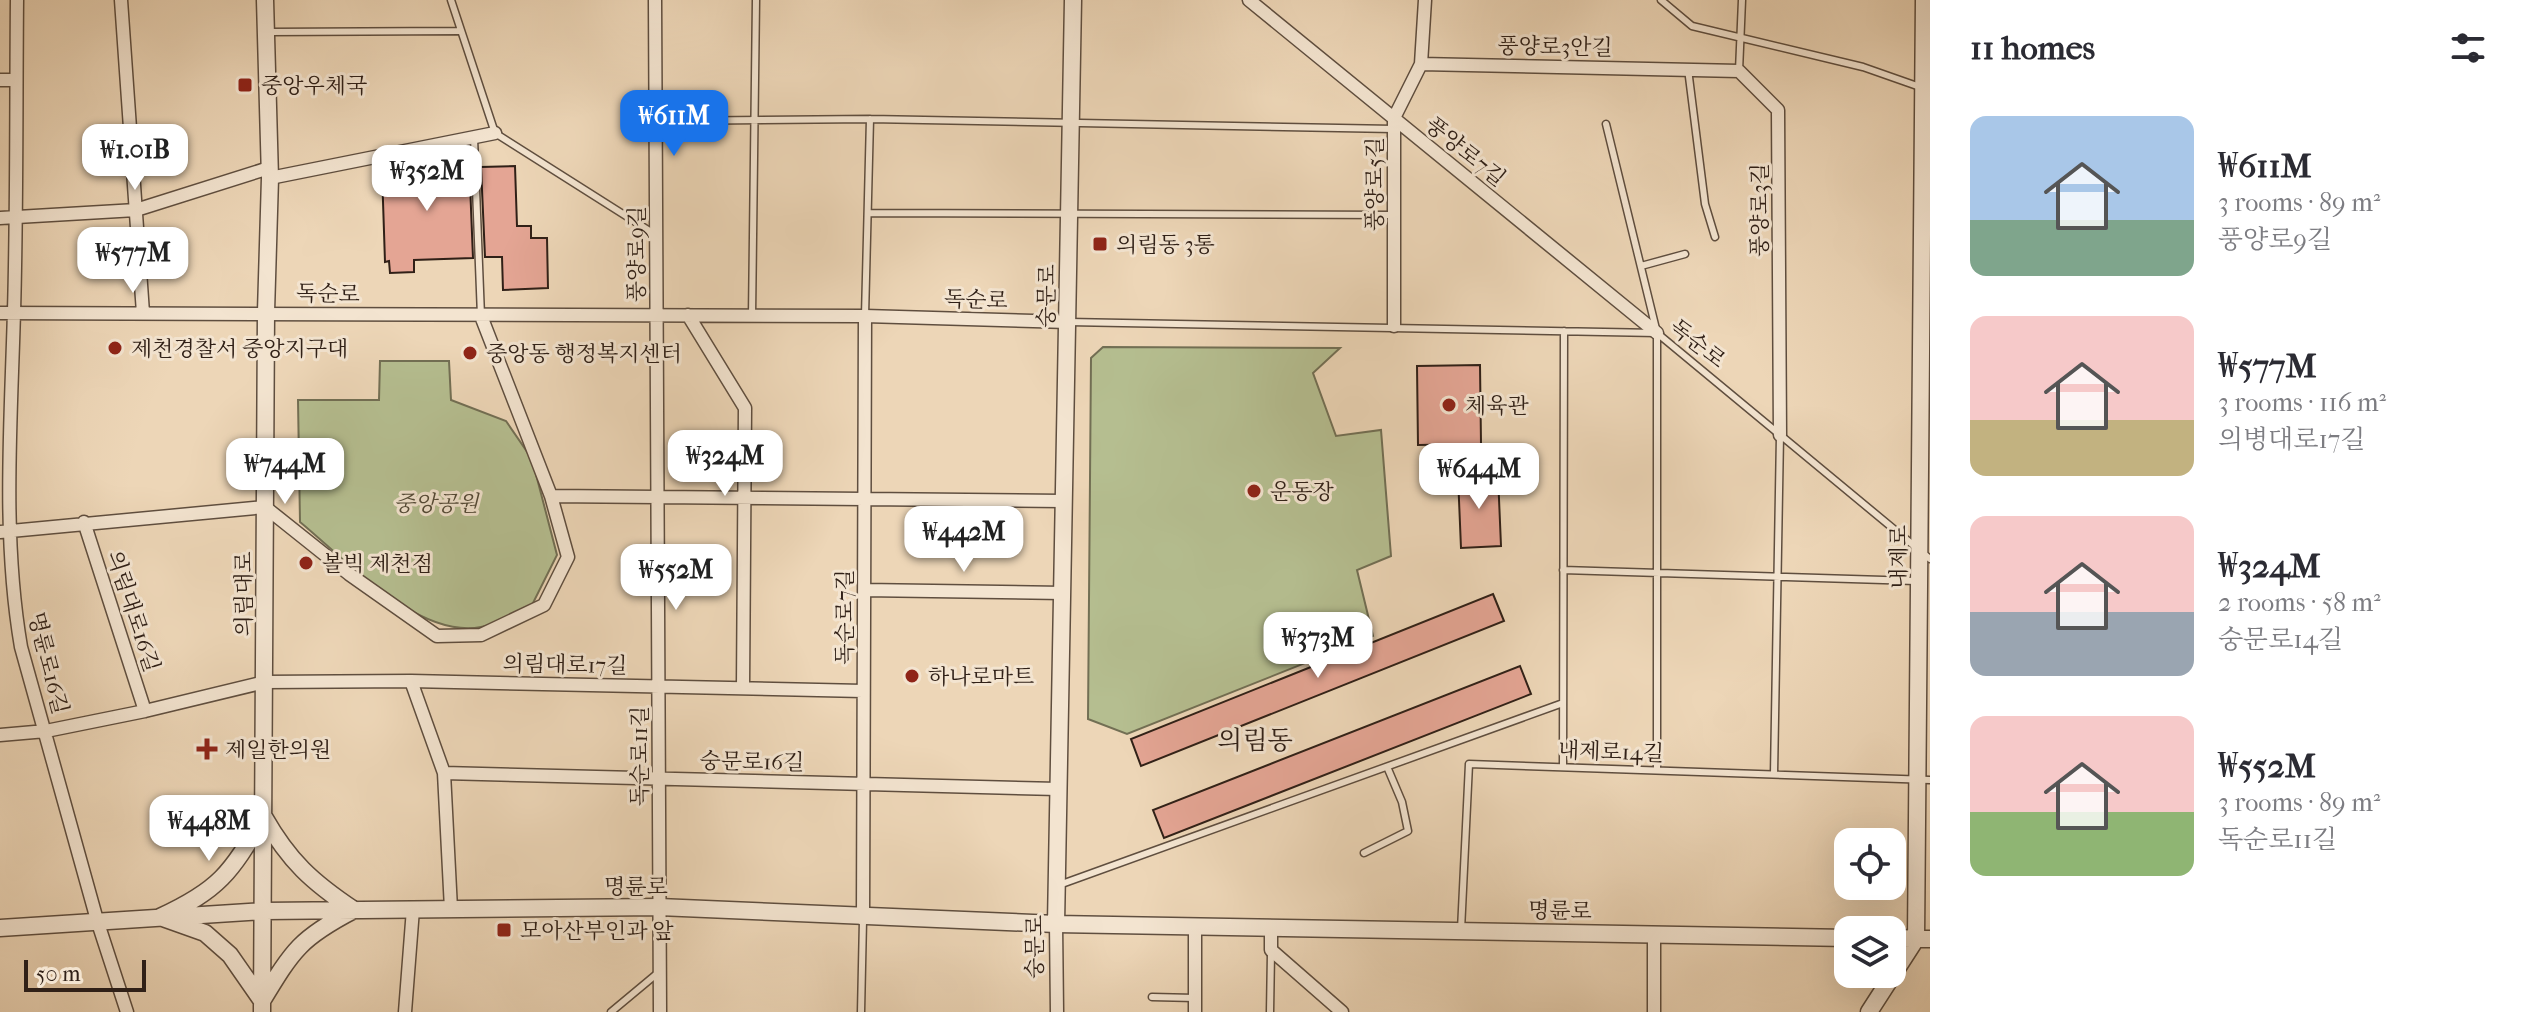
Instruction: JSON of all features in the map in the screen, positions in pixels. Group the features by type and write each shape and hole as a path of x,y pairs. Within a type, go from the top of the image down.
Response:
{"street":[{"name":"명륜로16길","path":"17,0 14,313 5,531 21,647 97,920 127,1012"},
{"path":"121,0 143,313"},
{"name":"의림대로","path":"262,1006 266,312 270,173 265,0"},
{"name":"풍양로9길","path":"655,0 657,316"},
{"name":"숭문로","path":"1057,1012 1056,886 1073,0"},
{"name":"풍양로7길","path":"1249,0 1394,124 1657,333"},
{"name":"풍양로5길","path":"1394,326 1394,124 1421,64 1425,0"},
{"name":"내제로","path":"1924,0 1927,90 1925,556 1919,581 1926,942"},
{"name":"풍양로3안길","path":"1421,64 1739,71"},
{"name":"풍양로3길","path":"1739,71 1778,110 1780,435"},
{"path":"0,80 16,80"},
{"path":"0,218 136,210 270,173 495,133"},
{"name":"독순로","path":"0,313 865,316 1068,322"},
{"path":"688,315 745,408 743,688"},
{"path":"265,507 349,574 437,636 481,635 544,605 568,557 551,496 481,316"},
{"name":"독순로11길","path":"657,316 660,1012"},
{"name":"독순로7길","path":"863,919 865,316"},
{"path":"551,496 1063,501"},
{"name":"의림대로16길","path":"5,531 265,507"},
{"name":"의림대로16길","path":"84,522 145,711"},
{"path":"864,590 1063,593"},
{"path":"0,618 15,615"},
{"path":"411,681 444,773 451,909"},
{"name":"의림대로17길","path":"0,735 46,731 265,682 411,681 863,691"},
{"name":"숭문로16길","path":"444,773 1058,789"},
{"path":"160,917 203,897 236,864 264,817 285,853 316,885 354,910"},
{"name":"명륜로","path":"0,928 264,911 659,907 863,919 1834,938"},
{"path":"405,1012 413,909"},
{"path":"160,917 205,933 230,955 262,1006 294,948 324,925 354,910"},
{"path":"1195,925 1195,1012"},
{"path":"1271,927 1271,950 1342,1012"},
{"path":"1654,934 1654,1012"},
{"path":"1906,940 1926,942"},
{"path":"1869,1012 1926,942"}],"lane":[{"path":"451,0 495,133 656,235"},
{"path":"752,316 756,0"},
{"path":"1661,0 1692,26 1740,40 1863,67 1927,90"},
{"path":"1739,71 1742,0"},
{"path":"265,32 459,31"},
{"path":"1688,69 1705,204 1715,237"},
{"path":"656,121 755,118 1394,124"},
{"path":"865,316 870,119"},
{"path":"1606,124 1657,333 1657,770"},
{"path":"474,138 481,316"},
{"path":"868,213 1069,211 1394,215"},
{"path":"1641,266 1685,254"},
{"name":"독순로","path":"1068,322 1657,333 1925,556"},
{"path":"1563,767 1564,331"},
{"path":"1774,774 1780,435"},
{"path":"1563,570 1919,581"},
{"path":"1056,886 1388,769 1563,703"},
{"name":"내제로14길","path":"1461,930 1469,764 1924,780"},
{"path":"1364,853 1408,831 1402,802 1388,769"},
{"path":"861,1012 863,919"},
{"path":"1270,1012 1271,950"},
{"path":"611,1012 659,972"},
{"path":"1152,997 1195,998"}],"green space":[{"path":"1103,347 1340,348 1313,373 1336,436 1381,430 1391,556 1357,570 1373,636 1127,734 1088,719 1091,358"},
{"name":"중앙공원","path":"380,361 449,361 451,400 506,421 532,459 557,555 532,605 481,627 457,627 432,621 408,609 360,575 300,522 298,400 379,400"}],"building":[{"path":"469,159 473,258 414,260 414,272 390,273 389,261 385,262 382,171 414,170 414,161"},
{"path":"515,166 517,226 531,226 531,238 547,238 548,288 503,290 502,257 485,257 481,167"},
{"name":"체육관","path":"1480,365 1481,444 1418,445 1417,366"},
{"path":"1498,475 1501,546 1461,548 1458,476"},
{"path":"1493,594 1504,621 1141,766 1131,739"},
{"path":"1520,666 1531,694 1164,838 1153,810"}],"place":[{"name":"중앙우체국","path":"245,85"},
{"name":"의림동 3통","path":"1100,244"},
{"name":"제천경찰서 중앙지구대","path":"115,348"},
{"name":"중앙동 행정복지센터","path":"470,353"},
{"name":"체육관","path":"1449,405"},
{"name":"운동장","path":"1254,491"},
{"name":"볼빅 제천점","path":"306,563"},
{"name":"하나로마트","path":"912,676"},
{"name":"제일한의원","path":"207,749"},
{"name":"모아산부인과 앞","path":"504,930"}],"district":[{"name":"의림동","path":"1255,740"}]}
